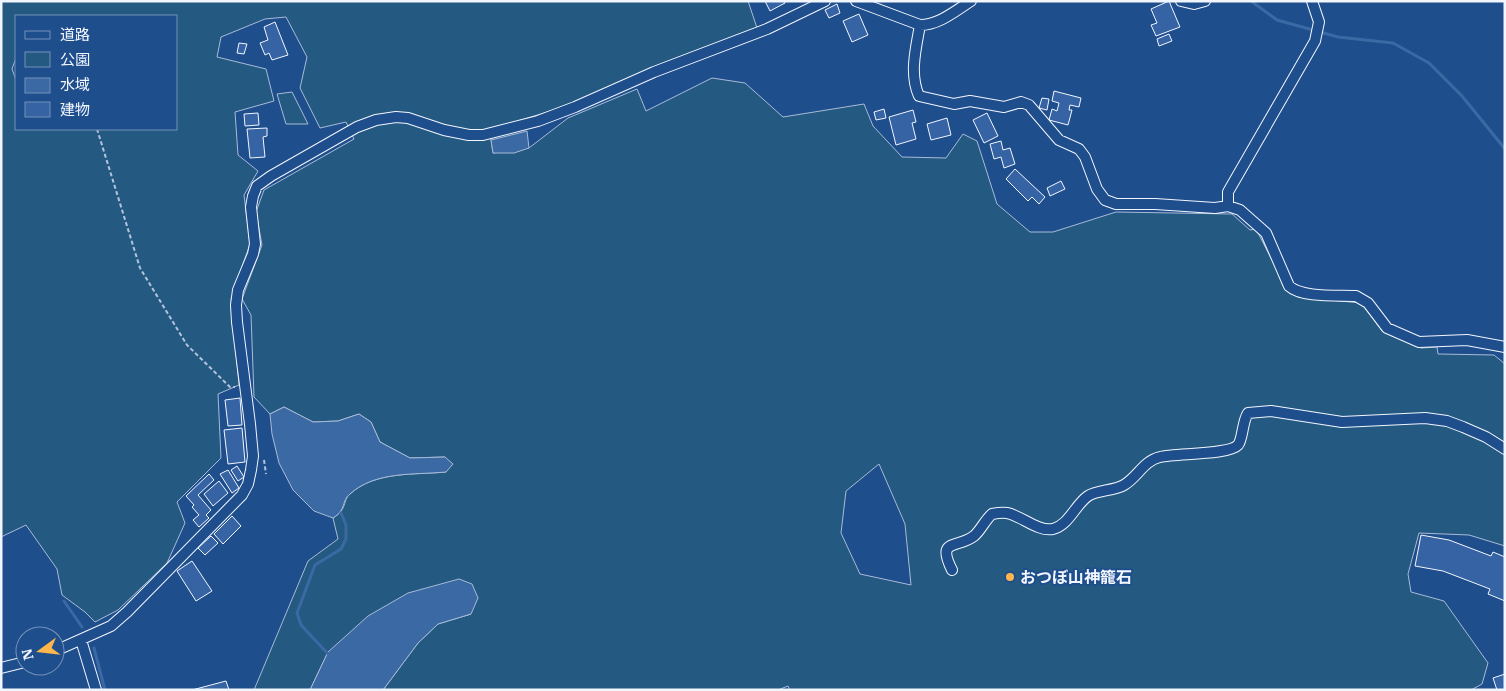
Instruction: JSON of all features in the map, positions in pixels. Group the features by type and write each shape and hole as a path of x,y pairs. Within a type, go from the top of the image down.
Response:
{"street":[{"path":"65,647 111,626 127,612 242,494 248,484 253,456 237,322 237,297 255,244 251,207 257,186 357,127 376,120 396,117 408,118 444,130 476,135 483,135 538,121 575,107 654,72 767,29 825,1"},
{"path":"856,1 920,25 936,22 971,1"},
{"path":"1181,1 1194,4 1205,1"},
{"path":"1228,206 1228,192 1315,41 1319,22 1312,1"},
{"path":"920,25 915,55 914,78 914,85 919,96 954,104 970,100 1004,107 1022,102 1029,105 1059,140 1079,149 1085,157 1097,189 1105,200 1116,204 1155,204 1215,208 1228,206 1240,210 1266,233 1289,286 1293,289 1302,293 1362,298 1387,328 1419,342 1467,340 1505,347"},
{"path":"952,570 946,555 947,550 951,545 974,536 992,514 1005,512 1019,516 1039,528 1055,529 1065,524 1074,510 1089,495 1122,486 1131,480 1145,464 1152,460 1161,457 1214,452 1238,445 1243,420 1248,412 1272,411 1342,422 1425,418 1447,421 1486,437 1505,449"},
{"path":"81,640 96,690"},
{"path":"1,668 15,664"}],"path":[{"path":"97,130 140,268 187,345 230,387 245,387"}],"green space":[{"path":"1,1 748,1 757,28 573,104 492,129 493,153 529,148 568,118 637,89 646,111 712,78 745,83 783,117 864,104 873,126 902,157 946,158 963,134 977,141 997,204 1030,232 1053,232 1116,212 1232,214 1250,230 1256,229 1288,291 1298,297 1361,303 1383,332 1421,348 1437,347 1438,354 1494,355 1505,364 1505,546 1469,535 1419,533 1408,574 1411,592 1444,601 1488,663 1482,684 1471,690 790,690 788,686 778,690 383,690 418,643 438,624 471,614 328,652 310,690 254,690 308,561 338,539 333,518 341,511 350,494 371,481 383,478 408,474 446,472 445,457 410,458 380,442 371,422 359,414 338,421 313,422 284,407 270,414 254,397 251,315 242,299 262,245 256,212 264,190 354,139 346,122 320,128 300,88 307,57 286,17 265,19 221,37 217,57 266,69 274,101 235,112 238,155 258,171 244,195 250,244 231,299 239,385 218,394 221,458 177,502 185,523 167,563 118,610 95,622 62,595 57,569 26,525 1,537","holes":["879,464 905,524 911,585 860,574 841,533 846,491"]},
{"path":"292,92 308,124 286,124 277,94"}],"water":[{"path":"527,131 529,148 514,153 493,153 491,140"},
{"path":"284,407 313,422 338,421 359,414 371,422 380,442 410,458 445,457 453,464 446,472 408,474 371,481 350,494 340,511 333,518 314,511 293,490 279,463 272,434 270,414"},
{"path":"459,579 472,584 478,598 471,614 438,624 418,643 383,690 310,690 328,652 368,616 408,593"}],"building":[{"path":"765,1 785,1 785,3 770,11"},
{"path":"1169,1 1180,27 1156,36 1151,25 1157,23 1151,9"},
{"path":"837,4 840,13 829,18 825,10"},
{"path":"859,14 868,35 852,42 843,21"},
{"path":"275,22 288,55 272,60 269,53 265,55 260,43 268,40 264,27"},
{"path":"1169,34 1172,41 1159,46 1157,39"},
{"path":"239,43 247,44 244,54 237,53"},
{"path":"1054,91 1081,98 1079,107 1070,105 1069,110 1072,110 1068,125 1049,120 1052,109 1057,111 1059,103 1052,101"},
{"path":"1042,98 1049,99 1047,110 1039,108"},
{"path":"884,109 886,118 876,120 874,112"},
{"path":"913,110 916,122 912,123 916,139 896,145 889,117"},
{"path":"258,113 259,125 245,126 244,114"},
{"path":"987,113 998,136 984,143 973,120"},
{"path":"947,118 951,135 931,140 927,124"},
{"path":"267,128 267,136 263,137 265,157 250,158 247,129"},
{"path":"1001,141 1003,150 1010,148 1015,164 1004,168 1001,157 994,159 990,144"},
{"path":"1015,169 1045,197 1039,204 1032,197 1028,201 1006,179"},
{"path":"1061,181 1065,189 1050,196 1047,188"},
{"path":"240,398 242,425 228,426 225,400"},
{"path":"242,428 245,462 228,464 224,430"},
{"path":"237,466 244,477 238,481 231,470"},
{"path":"228,470 239,488 232,493 220,474"},
{"path":"209,474 214,480 198,495 211,510 206,515 209,518 199,527 193,520 199,515 192,507 194,505 186,496"},
{"path":"219,481 228,493 213,506 204,494"},
{"path":"232,516 241,526 223,544 214,534"},
{"path":"1421,535 1449,540 1491,556 1493,552 1505,557 1505,601 1488,594 1490,589 1443,571 1415,566"},
{"path":"211,536 218,543 205,555 198,548"},
{"path":"192,561 212,591 196,601 177,571"},
{"path":"1505,674 1505,690 1497,690 1493,678"},
{"path":"226,681 229,690 192,690"}],"waterway":[{"path":"1251,1 1277,20 1338,37 1393,43 1429,63 1462,96 1505,149"},
{"path":"329,655 301,625 297,613 315,565 341,549 346,539 346,525 341,513"},
{"path":"64,601 82,627"},
{"path":"94,648 105,690"}],"place":[{"name":"おつぼ山神籠石","path":"1010,577"}]}
